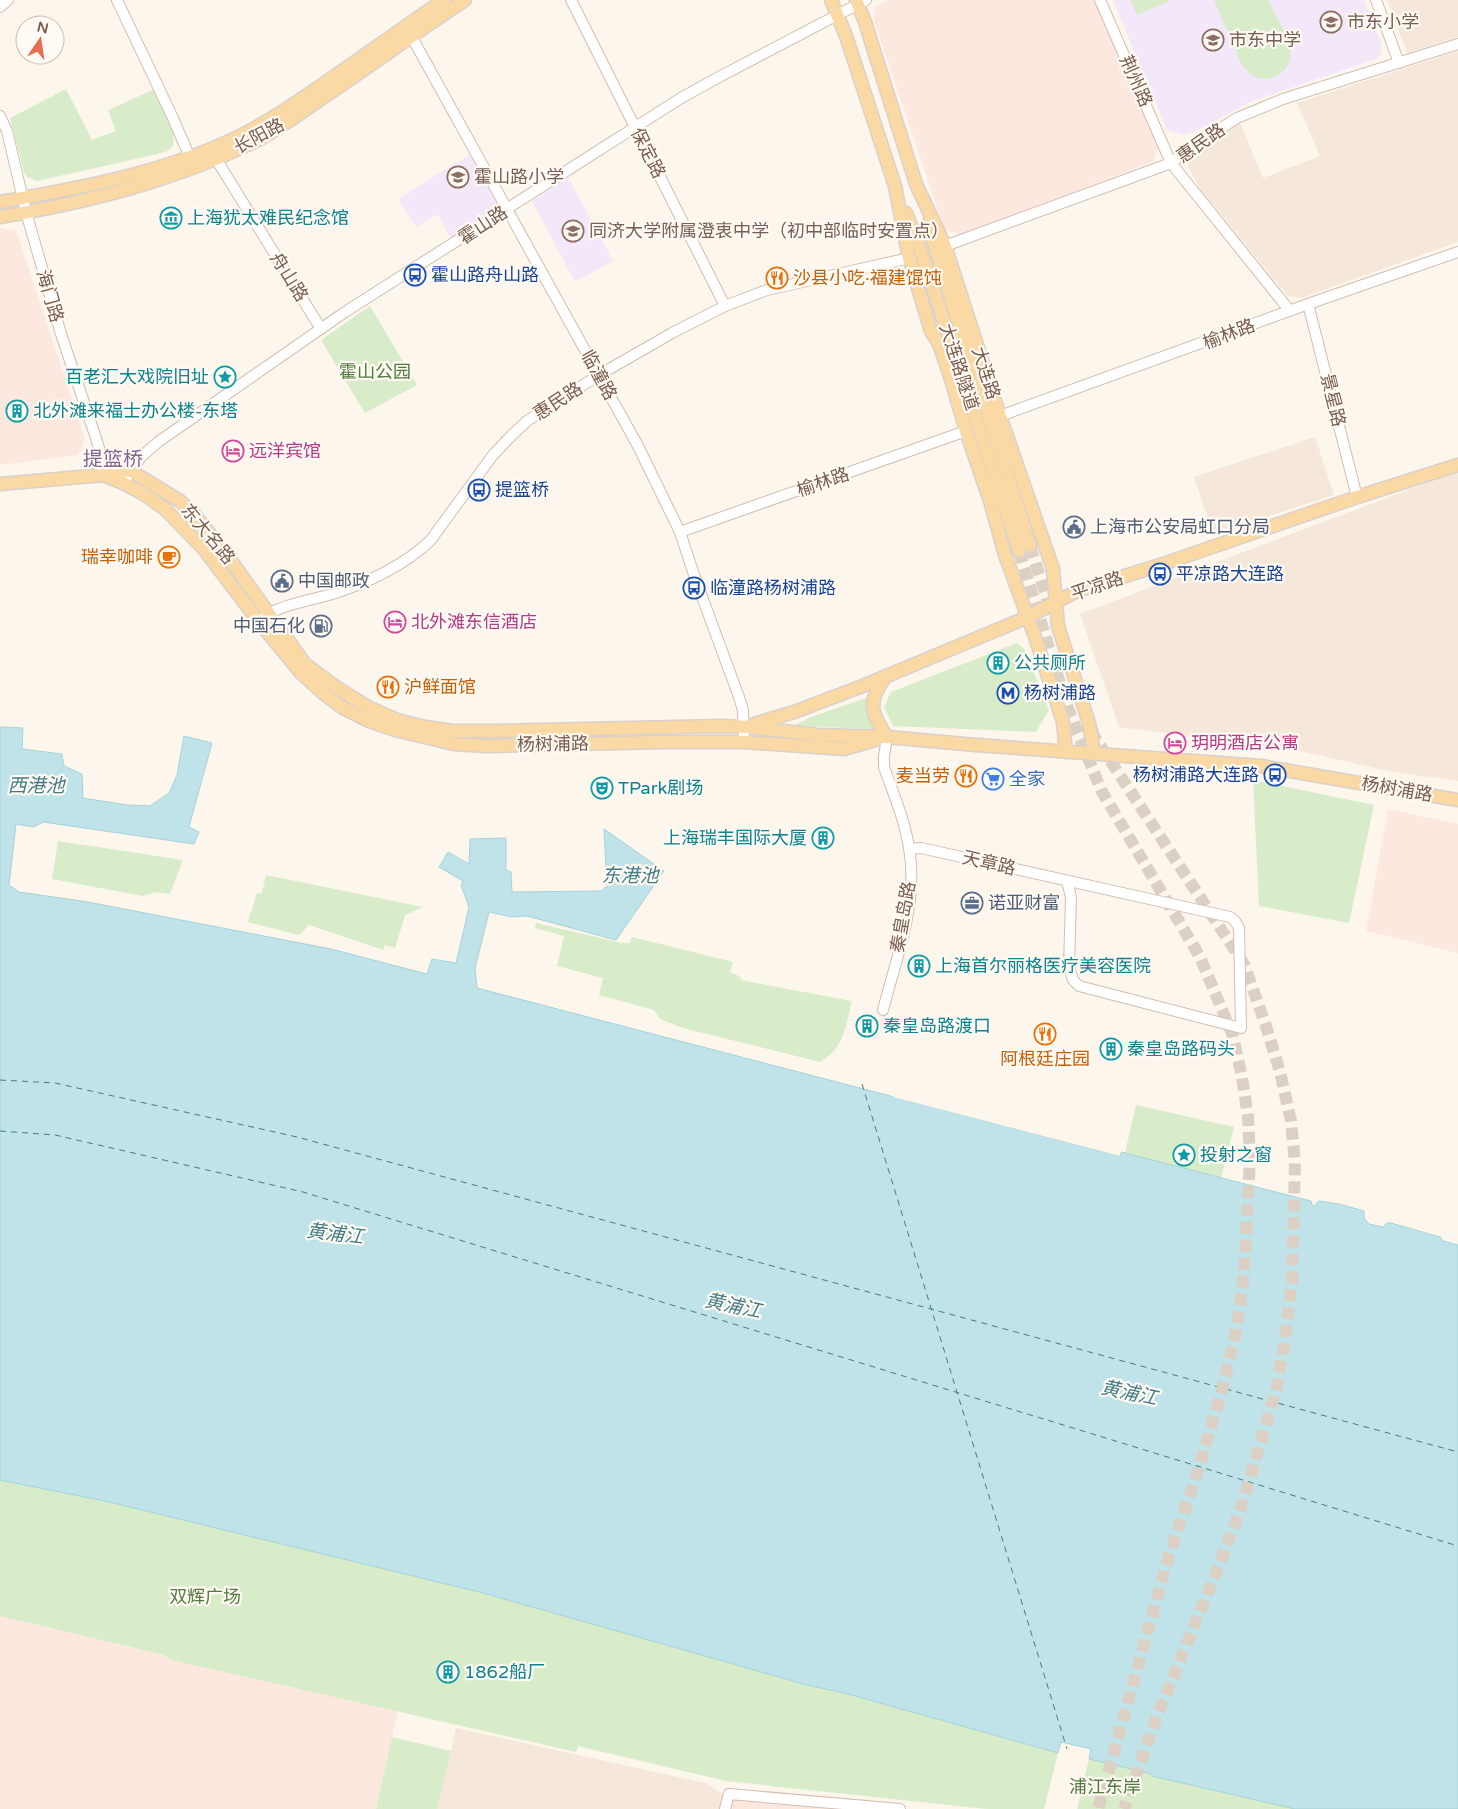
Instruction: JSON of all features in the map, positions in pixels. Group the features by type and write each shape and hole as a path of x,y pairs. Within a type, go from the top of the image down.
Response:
{"main road":[{"name":"长阳路","path":"0,217 134,188 213,154 255,141 300,114 408,31 444,0"},
{"name":"长阳路","path":"408,31 465,0"},
{"name":"大连路","path":"831,0 838,15 895,186 909,258 931,331 939,344 990,501 1005,554 1063,722 1066,752"},
{"name":"大连路","path":"860,1 916,184 945,246 1000,416 1053,568 1058,626 1089,722 1094,753"},
{"name":"长阳路","path":"0,202 192,163"},
{"name":"大连路隧道","path":"895,186 921,252 1024,548 916,184"},
{"name":"平凉路","path":"744,727 797,711 885,676 1028,617 1077,591 1458,465"},
{"name":"东大名路","path":"0,484 104,475 113,470 131,471 180,501 195,515 231,561 264,618"},
{"name":"东大名路","path":"104,475 142,493 165,509 264,618"},
{"name":"杨树浦路","path":"264,618 305,664 336,687 375,710 397,720 425,727 453,731 486,731 718,726 808,734 887,737 1261,766 1458,800"},
{"name":"杨树浦路","path":"264,618 301,673 343,708 369,721 421,737 454,744 487,746 744,742 844,749 887,737"},
{"path":"885,676 878,687 872,708 876,720 887,737"}],"street":[{"path":"0,7 8,0"},
{"path":"117,0 192,163"},
{"name":"保定路","path":"571,0 725,306"},
{"name":"荆州路","path":"1100,0 1171,163"},
{"path":"1376,0 1399,63"},
{"name":"霍山路","path":"123,483 141,457 158,442 321,329 682,98 838,15 860,1"},
{"name":"临潼路","path":"408,31 647,463 680,532 743,710 744,742"},
{"name":"惠民路","path":"945,246 1171,163 1196,144 1237,118 1284,99 1458,44"},
{"name":"海门路","path":"0,116 7,130 26,212 61,334 102,458 104,475"},
{"name":"舟山路","path":"213,154 321,329"},
{"path":"1171,163 1290,311"},
{"name":"榆林路","path":"1000,416 1308,304 1458,252"},
{"name":"惠民路","path":"264,618 357,586 417,553 430,541 492,455 527,421 599,375 672,333 725,306 767,290 909,258"},
{"name":"景星路","path":"1308,304 1357,497"},
{"name":"榆林路","path":"680,532 966,431"},
{"name":"秦皇岛路","path":"883,1010 908,913 911,882 910,849 884,766 887,737"},
{"name":"天章路","path":"910,849 921,848 1067,881 1230,918 1238,924 1240,937 1241,1028 1091,991 1079,986 1072,980 1069,967 1071,898 1067,881"},
{"path":"725,1809 729,1794 900,1809"}],"shaded area":[{"path":"887,0 1093,0 1159,145 1154,161 969,232 960,234 944,228 875,24 873,15 875,8"},
{"name":"市东中学","path":"1113,0 1364,0 1382,45 1381,54 1376,59 1252,101 1185,135 1167,130"},
{"path":"1387,0 1458,0 1458,37 1407,53"},
{"path":"1458,51 1458,242 1301,298 1287,295 1201,190 1188,167 1190,155 1240,123 1263,178 1320,156 1297,103"},
{"name":"霍山路小学","path":"469,155 501,207 451,238 437,214 416,227 398,199"},
{"name":"同济大学附属澄衷中学（初中部临时安置点）","path":"568,177 613,261 575,282 532,201"},
{"path":"0,228 16,230 85,439 78,455 0,465"},
{"path":"1315,437 1334,495 1213,534 1194,477"},
{"path":"1458,471 1458,781 1393,772 1292,749 1119,727 1080,614"},
{"path":"1388,809 1458,824 1458,953 1366,931"},
{"path":"0,1616 164,1655 171,1660 398,1711 376,1809 0,1809"},
{"path":"456,1728 705,1783 723,1794 720,1809 437,1809"},
{"path":"733,1800 839,1809 731,1809"}],"green space":[{"path":"1130,0 1172,0 1137,15"},
{"path":"1214,0 1268,0 1290,46 1288,65 1283,72 1276,77 1268,79 1259,78 1251,74 1244,67 1239,60"},
{"path":"66,89 92,140 116,131 108,110 155,89 173,134 173,146 162,153 37,181 27,177 10,118"},
{"name":"霍山公园","path":"370,306 417,385 365,413 321,340"},
{"path":"1017,643 1025,650 1049,710 1036,732 893,726 884,707 891,692"},
{"path":"869,697 873,729 793,726 811,717"},
{"path":"1253,780 1374,805 1349,923 1259,906"},
{"path":"58,841 183,860 170,894 156,892 143,896 52,879"},
{"path":"266,875 423,907 405,915 395,948 385,945 383,950 309,925 299,935 248,922 256,894 262,893"},
{"path":"536,923 622,943 630,943 632,937 733,962 730,972 741,977 740,980 852,1001 843,1036 835,1050 820,1062 683,1028 660,1019 654,1010 599,995 603,978 557,966 564,936 535,928"},
{"path":"1136,1105 1234,1127 1221,1178 1125,1153"},
{"name":"双辉广场","path":"0,1480 105,1501 483,1593 807,1685 848,1694 1058,1753 1044,1809 986,1809 726,1781 578,1746 576,1752 171,1660 164,1655 0,1616"},
{"path":"392,1737 451,1751 437,1809 376,1809"},
{"name":"浦江东岸","path":"1089,1759 1152,1774 1152,1776 1295,1809 1077,1809"}],"water":[{"path":"0,727 23,728 22,749 62,754 64,766 82,774 83,798 127,805 150,806 169,793 177,775 184,736 212,743 189,827 199,832 194,844 43,822 34,827 16,824 9,885 19,892 88,902 331,949 427,974 432,959 456,963 469,907 461,885 463,881 439,867 448,852 469,864 470,839 506,838 506,870 511,872 512,892 602,891 607,887 604,829 664,871 616,940 527,916 511,917 489,912 475,968 477,988 1120,1156 1121,1152 1311,1201 1313,1207 1319,1201 1339,1204 1364,1211 1364,1218 1369,1224 1383,1227 1387,1223 1391,1223 1440,1237 1443,1241 1458,1245 1458,1809 1295,1809 1152,1776 1152,1774 1089,1759 1091,1749 1061,1742 1058,1753 848,1694 807,1685 483,1593 105,1501 0,1480"}],"pier":[{"path":"893,1094 1118,1153 1121,1150 1120,1156 893,1097"}],"ferry route":[{"path":"0,1080 55,1083 297,1137 1458,1452"},
{"path":"862,1084 1067,1749"},
{"path":"0,1131 55,1135 303,1192 1458,1546"}],"tunnel":[{"path":"1030,546 1052,614"},
{"path":"1019,551 1067,706 1101,790 1200,957 1233,1036 1248,1117 1250,1157 1244,1275 1235,1337 1222,1390 1198,1471 1169,1555 1098,1809"},
{"path":"1092,730 1094,736 1244,964 1280,1072 1291,1121 1295,1163 1292,1283 1276,1390 1243,1502 1157,1716 1124,1809"}],"place":[{"name":"市东小学","path":"1331,22"},
{"name":"市东中学","path":"1213,40"},
{"name":"霍山路小学","path":"458,177"},
{"name":"上海犹太难民纪念馆","path":"171,218"},
{"name":"同济大学附属澄衷中学（初中部临时安置点）","path":"573,231"},
{"name":"霍山路舟山路","path":"415,275"},
{"name":"沙县小吃·福建馄饨","path":"777,278"},
{"name":"百老汇大戏院旧址","path":"225,377"},
{"name":"北外滩来福士办公楼-东塔","path":"17,411"},
{"name":"远洋宾馆","path":"233,451"},
{"name":"提篮桥","path":"479,490"},
{"name":"上海市公安局虹口分局","path":"1074,527"},
{"name":"瑞幸咖啡","path":"169,557"},
{"name":"平凉路大连路","path":"1160,574"},
{"name":"中国邮政","path":"282,581"},
{"name":"临潼路杨树浦路","path":"694,588"},
{"name":"北外滩东信酒店","path":"395,622"},
{"name":"中国石化","path":"321,626"},
{"name":"公共厕所","path":"998,663"},
{"name":"沪鲜面馆","path":"388,687"},
{"name":"杨树浦路","path":"1008,693"},
{"name":"玥明酒店公寓","path":"1175,743"},
{"name":"杨树浦路大连路","path":"1275,775"},
{"name":"麦当劳","path":"966,776"},
{"name":"全家","path":"993,779"},
{"name":"TPark剧场","path":"602,788"},
{"name":"上海瑞丰国际大厦","path":"823,838"},
{"name":"诺亚财富","path":"972,903"},
{"name":"上海首尔丽格医疗美容医院","path":"919,966"},
{"name":"秦皇岛路渡口","path":"867,1026"},
{"name":"阿根廷庄园","path":"1045,1034"},
{"name":"秦皇岛路码头","path":"1111,1049"},
{"name":"投射之窗","path":"1184,1155"},
{"name":"1862船厂","path":"448,1672"}],"district":[{"name":"提篮桥","path":"113,460"}],"water label":[{"name":"西港池","path":"36,786"},
{"name":"东港池","path":"630,876"},
{"name":"黄浦江","path":"335,1234"},
{"name":"黄浦江","path":"733,1306"},
{"name":"黄浦江","path":"1129,1393"}]}
